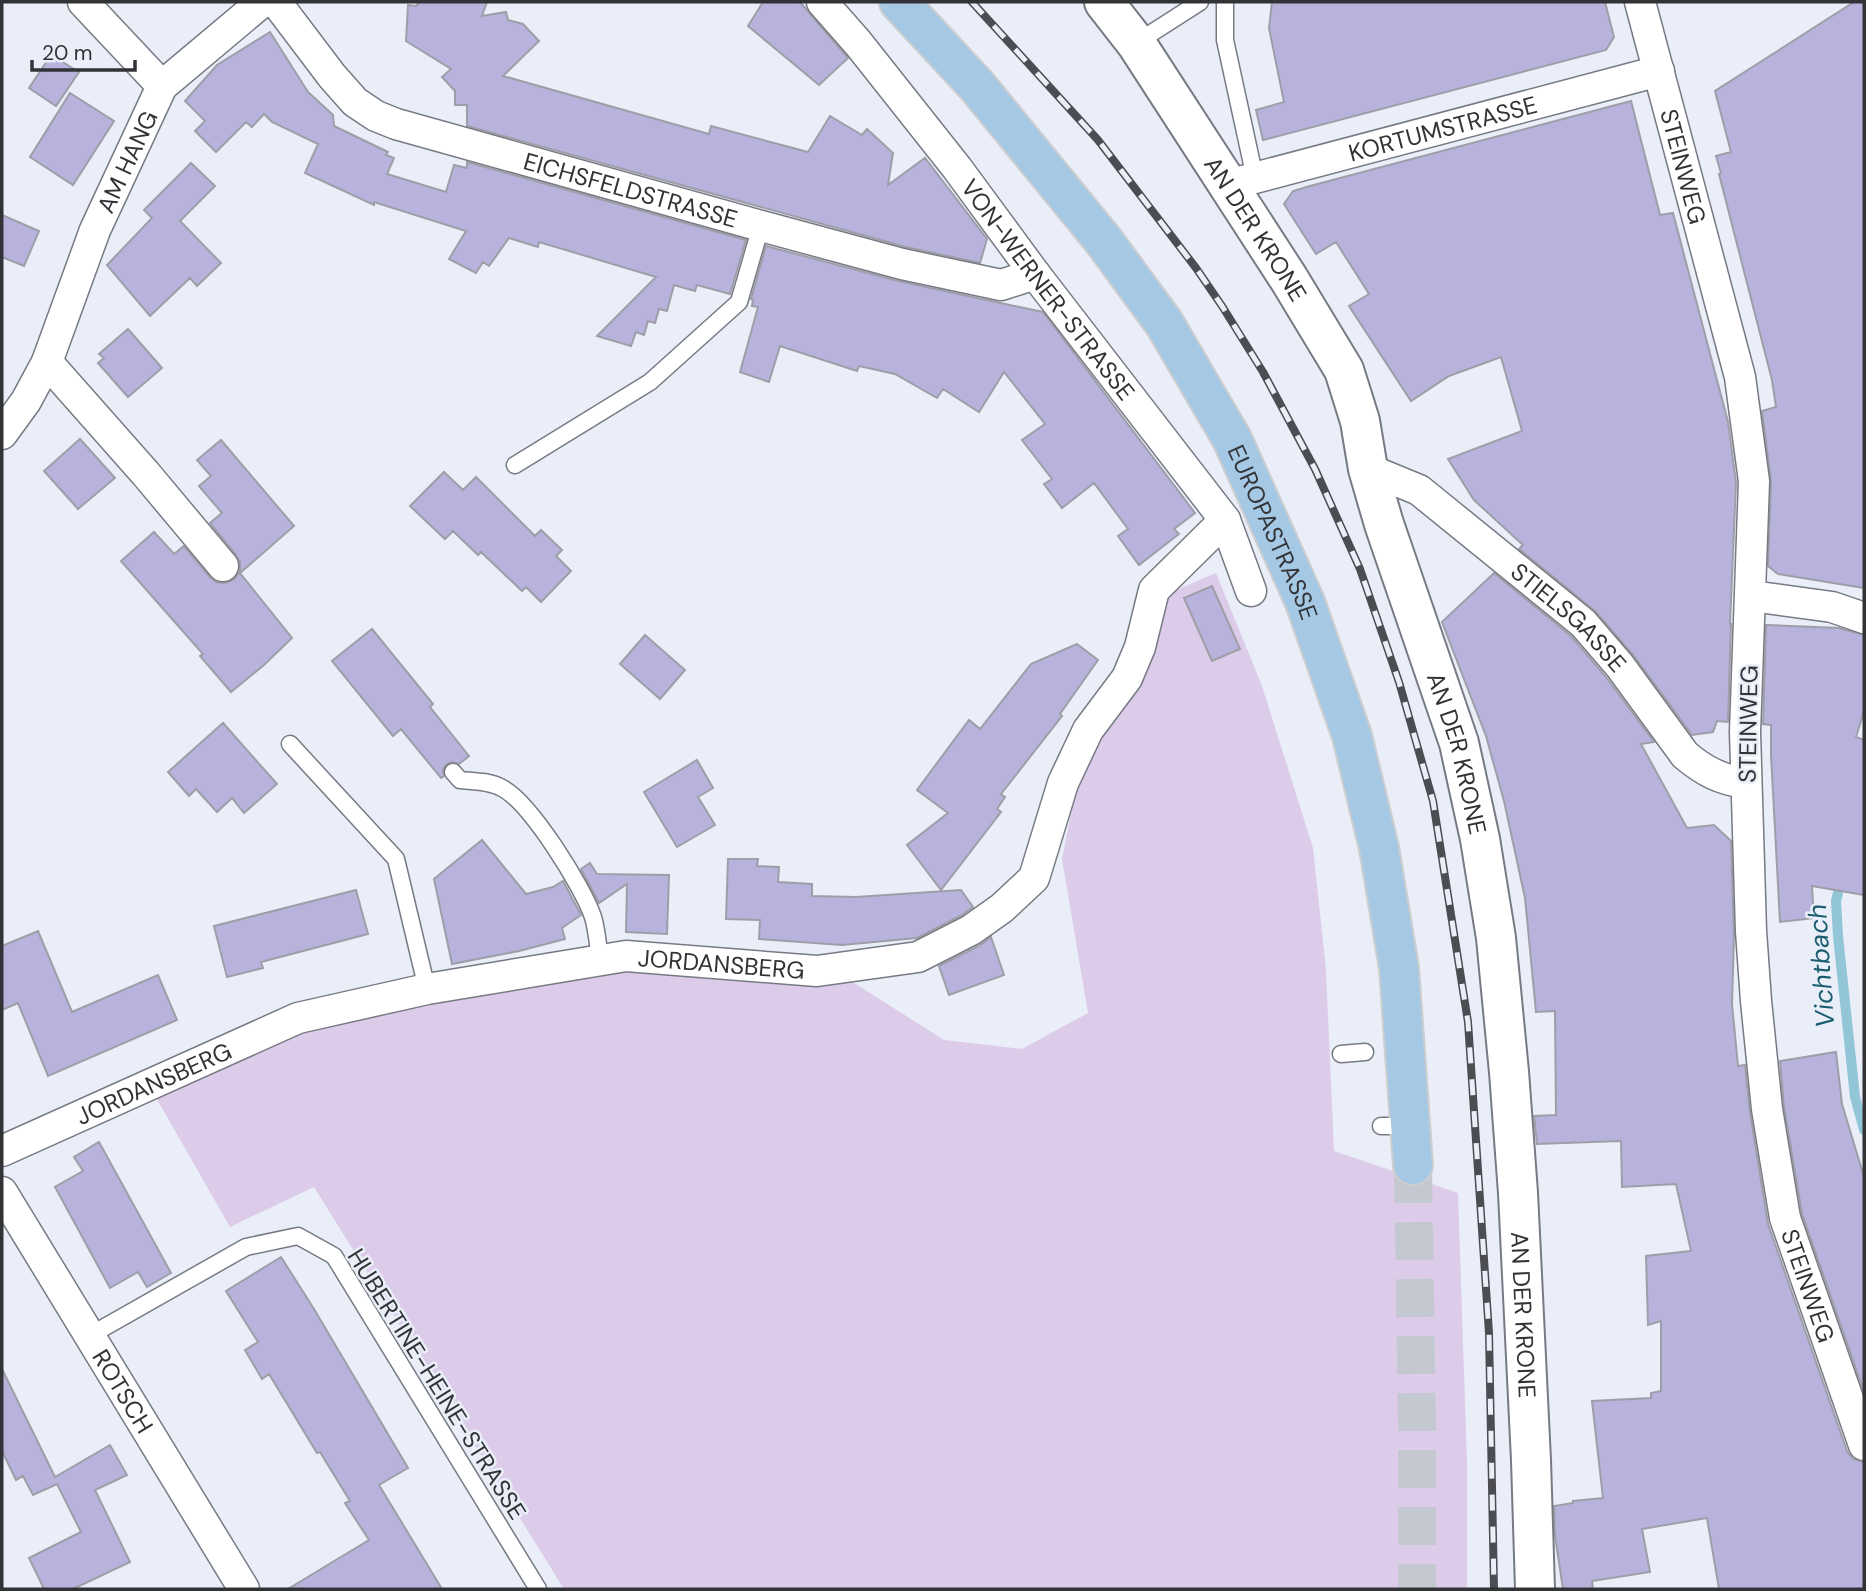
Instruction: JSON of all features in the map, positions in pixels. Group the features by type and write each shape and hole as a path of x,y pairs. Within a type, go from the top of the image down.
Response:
{"main road":[{"name":"EUROPASTRASSE","path":"899,2 976,86 1104,240 1164,323 1237,451 1305,602 1352,736 1380,848 1399,968 1396,1126 1413,1165"}],"street":[{"path":"83,2 162,86"},
{"name":"AM HANG","path":"2,434 26,401 47,362 95,230 162,86 262,2"},
{"name":"EICHSFELDSTRASSE","path":"276,2 355,102 376,116 396,124 902,264 1002,285 1035,274"},
{"name":"VON-WERNER-STRASSE","path":"822,2 957,168 1035,274 1225,520 1251,591"},
{"name":"AN DER KRONE","path":"1104,2 1242,182 1289,279 1344,369 1360,421 1368,469 1384,524 1460,743 1480,839 1496,938 1518,1193 1535,1589"},
{"name":"STEINWEG","path":"1640,2 1740,377 1754,481 1745,732 1751,931 1767,1109 1780,1197 1789,1231 1864,1445"},
{"name":"KORTUMSTRASSE","path":"1242,182 1659,71"},
{"path":"47,362 223,566"},
{"name":"STIELSGASSE","path":"1368,469 1419,490 1583,623 1620,666 1685,755 1727,781 1746,783"},
{"name":"JORDANSBERG","path":"2,1151 298,1018 427,989 626,956 817,971 918,957 971,930 1002,908 1034,878 1063,783 1088,730 1127,678 1140,647 1154,590 1225,520"},
{"path":"1751,596 1832,607 1864,618"},
{"name":"ROTSCH","path":"2,1192 244,1589"}],"lane":[{"path":"1136,43 1200,2"},
{"path":"1225,2 1225,40 1246,144 1242,182"},
{"path":"515,465 650,382 738,302 761,226"},
{"path":"290,744 396,859 427,989"},
{"path":"453,772 460,780 480,781 502,788 522,804 575,880 593,917 600,960"},
{"path":"1341,1054 1365,1052"},
{"name":"HUBERTINE-HEINE-STRASSE","path":"89,1336 246,1247 298,1236 334,1256 538,1589"}],"shaded area":[{"path":"1216,573 1262,686 1313,848 1326,970 1334,1151 1458,1193 1467,1462 1467,1589 564,1589 314,1187 230,1227 154,1094 302,1033 431,997 626,966 848,979 944,1040 1022,1049 1088,1013 1062,859 1076,788 1167,594"}],"building":[{"path":"420,2 487,2 482,16 506,12 508,20 523,24 539,41 503,76 709,134 711,126 808,152 830,116 862,135 867,129 893,153 888,185 925,158 987,239 980,263 906,247 467,126 467,105 455,105 455,91 442,77 451,69 406,41 408,5 416,6"},
{"path":"763,2 800,2 848,58 819,85 748,26"},
{"path":"1272,2 1605,2 1614,37 1606,50 1263,140 1256,110 1284,102 1269,28"},
{"path":"1854,2 1864,2 1864,588 1778,574 1768,566 1771,481 1762,411 1776,407 1772,380 1716,156 1731,152 1715,91"},
{"path":"270,32 308,92 333,115 334,126 388,152 386,155 394,158 387,174 446,192 454,165 467,168 467,162 746,240 730,294 697,285 695,291 674,285 667,311 659,309 655,323 648,321 644,335 636,332 631,346 597,336 656,277 539,242 538,247 509,238 489,266 483,262 476,273 449,259 466,231 374,202 374,205 305,173 318,144 272,122 264,114 252,127 246,122 216,152 195,131 205,121 185,101 217,65"},
{"path":"51,55 79,72 56,106 29,88"},
{"path":"70,93 114,121 73,185 30,157"},
{"path":"1631,101 1660,215 1673,213 1728,422 1736,482 1728,722 1717,721 1713,732 1692,735 1634,656 1596,612 1519,549 1523,545 1474,500 1448,459 1522,431 1501,357 1449,376 1411,401 1349,306 1369,294 1336,242 1316,254 1284,204 1293,191"},
{"path":"191,163 215,186 180,221 221,263 197,286 190,278 150,316 107,265 152,218 144,210"},
{"path":"2,215 39,231 24,266 2,257"},
{"path":"766,246 898,281 1043,312 1195,513 1174,529 1179,534 1139,565 1118,536 1128,529 1094,483 1062,508 1044,484 1052,479 1022,440 1045,424 1004,372 979,412 943,389 937,398 895,374 859,366 857,371 780,346 769,382 740,372 758,307 752,306 751,299"},
{"path":"128,329 162,368 128,397 98,363 104,358 99,354"},
{"path":"80,439 115,478 78,509 44,471"},
{"path":"221,440 294,526 240,573 292,638 231,692 200,656 203,654 121,561 154,532 174,554 184,546 216,582 225,583 235,579 240,571 240,562 210,523 222,513 199,486 211,476 197,460"},
{"path":"444,472 463,490 476,477 535,536 541,530 562,550 556,556 571,571 541,602 526,587 522,591 481,552 478,555 453,531 445,539 410,506"},
{"path":"1494,573 1571,636 1606,677 1654,742 1641,744 1687,828 1714,825 1731,841 1734,934 1732,1004 1738,1066 1745,1065 1768,1224 1847,1451 1853,1459 1864,1462 1864,1589 1719,1589 1707,1518 1642,1529 1650,1572 1592,1581 1593,1589 1563,1589 1555,1536 1554,1506 1603,1498 1592,1401 1651,1398 1651,1393 1661,1391 1661,1321 1648,1325 1646,1256 1691,1251 1676,1184 1622,1187 1621,1141 1537,1144 1534,1116 1556,1115 1555,1011 1536,1012 1525,898 1504,801 1486,736 1442,622"},
{"path":"1212,586 1240,649 1212,661 1184,598"},
{"path":"1766,625 1839,628 1864,635 1864,711 1856,737 1864,740 1864,895 1812,886 1814,918 1780,922 1771,725 1763,724"},
{"path":"372,629 433,704 430,707 469,756 459,764 447,764 441,778 401,729 393,736 332,661"},
{"path":"645,635 685,670 660,699 620,664"},
{"path":"1077,644 1098,660 1060,714 1062,716 1001,794 1005,797 997,809 1001,812 941,890 907,845 948,813 917,790 969,720 980,729 1031,664"},
{"path":"223,723 277,784 244,813 232,798 217,812 196,789 189,796 168,772"},
{"path":"697,760 713,788 698,797 715,825 677,847 644,792"},
{"path":"482,840 526,894 553,887 563,881 581,915 562,928 565,939 452,964 434,879"},
{"path":"728,859 758,859 757,866 779,867 778,882 812,884 812,896 856,897 961,890 973,907 917,938 842,945 759,939 760,920 726,919"},
{"path":"590,863 597,874 669,875 667,934 626,932 627,884 599,903 581,869"},
{"path":"356,890 368,934 261,962 263,968 227,977 214,926"},
{"path":"38,931 72,1012 158,975 177,1020 48,1076 18,1003 2,1010 2,946"},
{"path":"991,937 1004,975 949,995 939,966"},
{"path":"1836,1052 1842,1104 1864,1177 1864,1392 1802,1214 1784,1107 1780,1061"},
{"path":"99,1142 171,1273 147,1287 138,1272 110,1288 55,1187 83,1171 74,1157"},
{"path":"281,1257 408,1468 379,1485 442,1589 288,1589 369,1540 345,1503 350,1501 320,1452 317,1453 269,1374 262,1379 245,1350 258,1342 226,1291"},
{"path":"2,1369 55,1477 110,1445 127,1475 95,1490 130,1562 73,1589 44,1589 29,1558 81,1532 57,1484 33,1495 23,1476 16,1480 2,1451"}],"waterway":[{"name":"Vichtbach","path":"1842,877 1836,901 1838,936 1855,1097 1864,1130"}],"tunnel":[{"path":"1413,1165 1417,1589"}],"railway":[{"path":"972,2 1098,140 1222,306 1263,372 1315,469 1360,569 1399,682 1433,801 1468,1022 1489,1333 1494,1589"}]}
